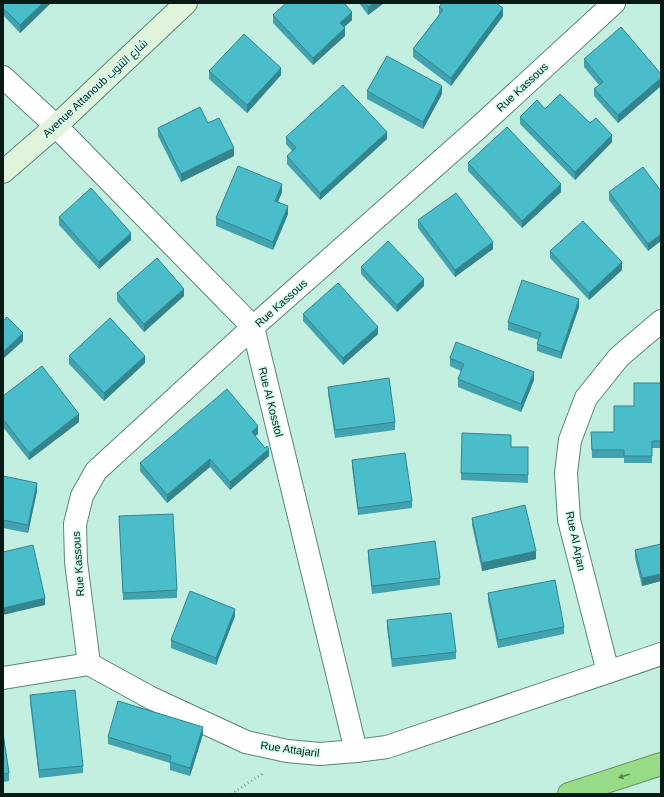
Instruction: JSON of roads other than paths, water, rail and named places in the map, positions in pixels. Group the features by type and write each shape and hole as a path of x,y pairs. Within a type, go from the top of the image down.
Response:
{"highway":[{"path":"569,794 661,764"}],"street":[{"name":"Avenue Attanoub شارع التنوب","path":"3,172 56,126 186,3"},
{"name":"Rue Kassous","path":"89,664 76,562 75,524 82,496 96,471 253,328 477,129 614,3"},
{"path":"3,77 56,126 253,328"},
{"name":"Rue Al Arjan","path":"608,672 569,520 566,473 570,440 586,398 619,357 661,321"},
{"name":"Rue Al Kosstol","path":"253,328 356,751"},
{"name":"Rue Attajaril","path":"89,664 151,698 246,742 287,751 320,754 387,747 661,654"},
{"path":"3,678 89,664"}]}
